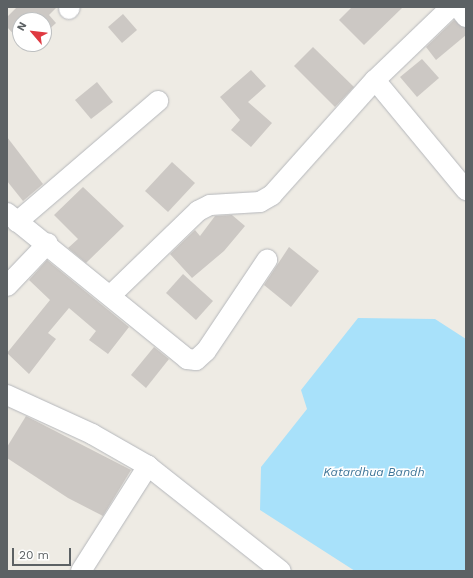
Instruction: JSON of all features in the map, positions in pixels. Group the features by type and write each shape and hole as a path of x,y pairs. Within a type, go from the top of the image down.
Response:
{"street":[{"path":"111,295 198,211 210,205 260,202 272,195 375,80 451,7"},
{"path":"458,7 466,17"},
{"path":"375,80 466,190"},
{"path":"158,101 12,217 111,295 174,351 196,360 267,260"},
{"path":"7,286 48,244"},
{"path":"7,395 92,434 148,466 281,571"},
{"path":"81,571 148,466"}],"water":[{"name":"Katardhua Bandh","path":"358,318 435,319 466,339 466,571 355,571 260,510 261,467 307,409 301,390"}],"building":[{"path":"17,7 57,7 52,12 12,12"},
{"path":"352,7 403,7 364,45 339,20"},
{"path":"12,12 12,32 7,27 7,17"},
{"path":"123,14 137,30 122,43 108,27"},
{"path":"52,18 56,23 52,27"},
{"path":"454,20 466,28 466,35 436,60 426,47"},
{"path":"313,47 354,87 335,107 294,66"},
{"path":"422,59 439,78 417,97 400,77"},
{"path":"251,70 266,86 248,102 272,123 251,147 231,130 240,120 220,97"},
{"path":"97,82 113,102 91,119 75,100"},
{"path":"7,137 43,184 23,201 7,181"},
{"path":"172,162 195,183 168,212 145,191"},
{"path":"83,187 124,226 86,263 68,248 78,239 54,215"},
{"path":"232,215 245,226 224,251 192,278 170,254 195,230 200,236 215,216"},
{"path":"289,247 319,271 291,307 264,285"},
{"path":"47,260 129,327 108,354 89,340 96,331 69,308 48,333 56,339 29,374 7,353 50,300 29,280"},
{"path":"183,274 213,301 196,320 166,293"},
{"path":"154,347 169,359 146,388 131,375"},
{"path":"26,416 131,470 103,516 68,498 7,458 7,447"}]}
